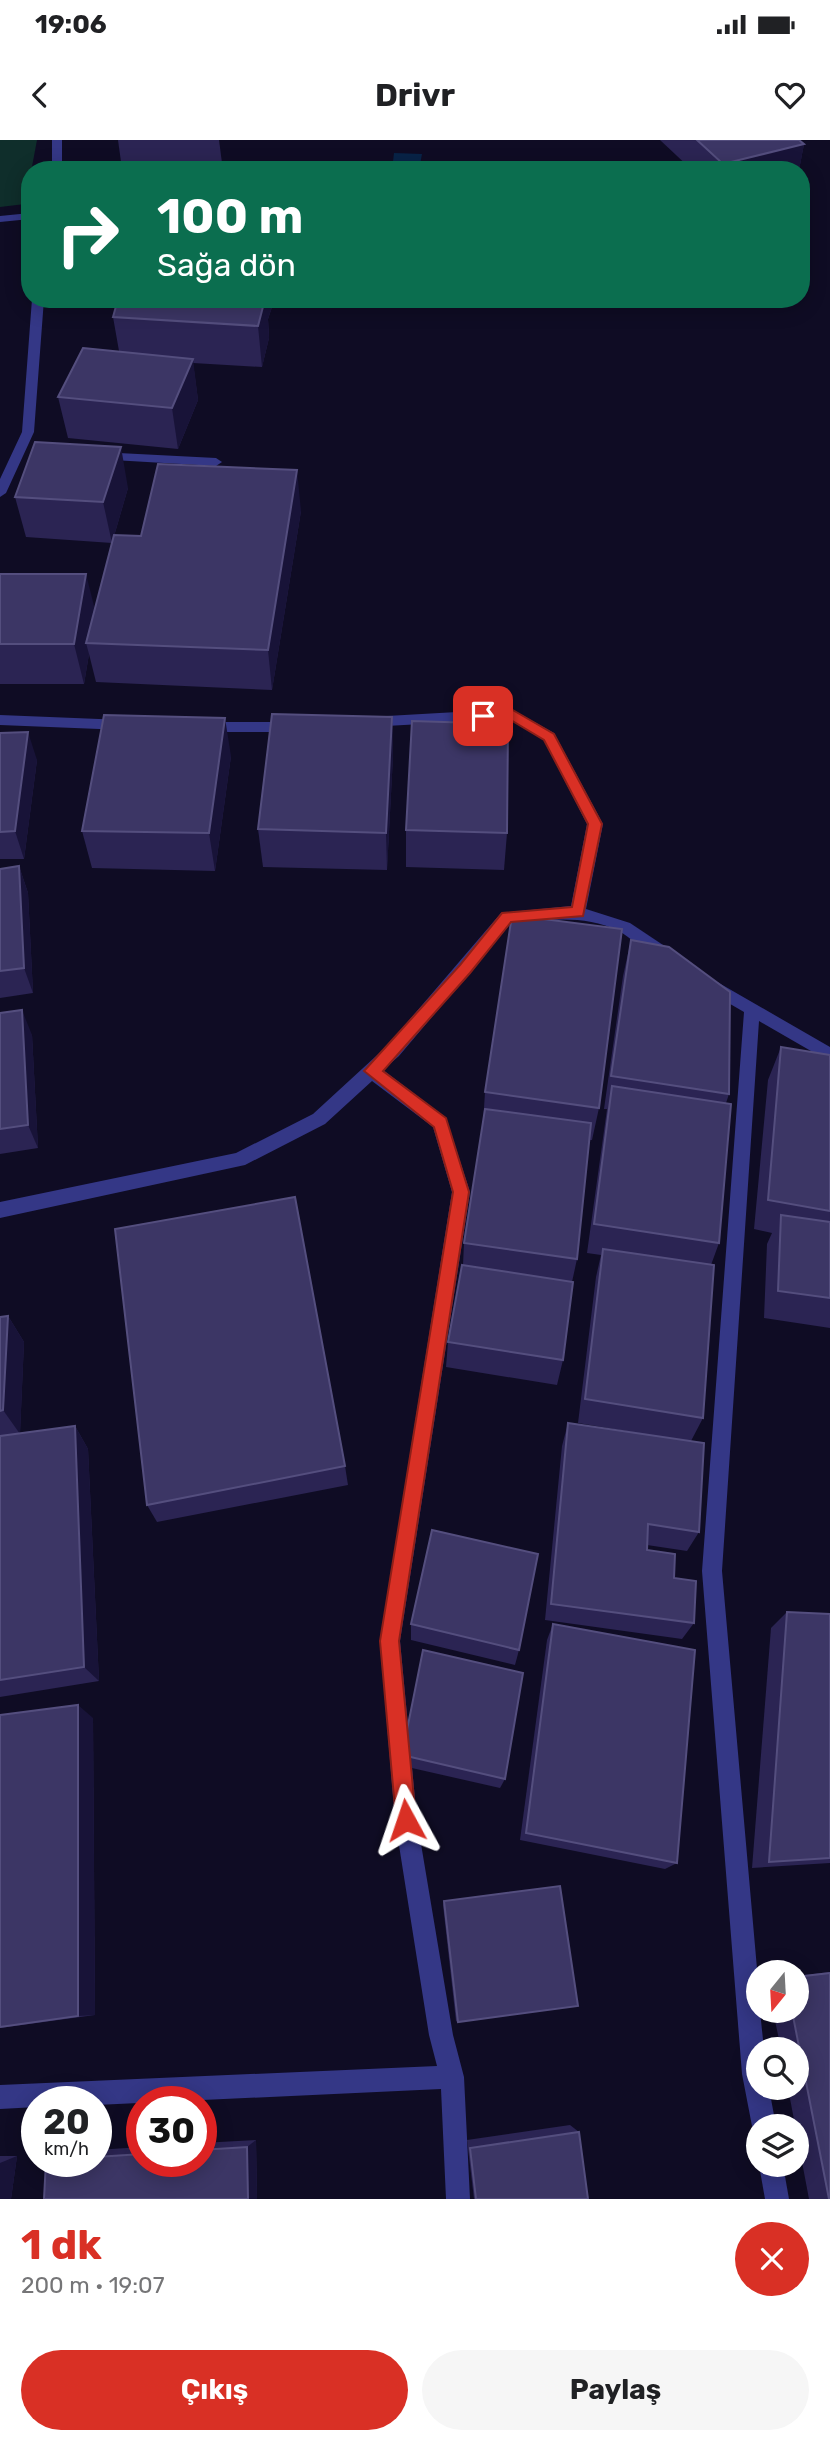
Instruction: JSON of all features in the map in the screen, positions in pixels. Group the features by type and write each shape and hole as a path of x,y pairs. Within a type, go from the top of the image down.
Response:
{"street":[{"path":"57,140 57,161"},
{"path":"0,219 21,217"},
{"path":"0,493 25,452 37,308"},
{"path":"85,455 216,463"},
{"path":"358,723 511,714 549,737 595,824 578,912"},
{"path":"0,720 139,726"},
{"path":"193,727 303,726"},
{"path":"0,1210 239,1160 319,1119 393,1051 507,917 578,912 624,927 752,1010 830,1055"},
{"path":"752,1010 712,1571 754,2074 762,2114"},
{"path":"372,1071 440,1123 461,1192 390,1641 406,1820 441,2035 452,2077 457,2199"},
{"path":"0,2097 452,2077"},
{"path":"773,2177 777,2199"}],"green space":[{"path":"0,140 37,140 33,161 21,161 21,204 0,207"}],"water":[{"path":"394,153 422,154 421,161 393,161"}],"building":[{"path":"697,140 799,140 804,144 735,161 720,161"},
{"path":"116,308 263,308 258,326 113,317"},
{"path":"83,348 193,359 172,408 58,397"},
{"path":"35,442 121,447 103,502 15,497"},
{"path":"158,464 297,470 268,650 86,643 114,535 141,536"},
{"path":"0,574 86,574 74,644 0,644"},
{"path":"272,714 392,717 386,833 258,829"},
{"path":"104,715 225,718 209,833 82,831"},
{"path":"412,721 508,724 507,833 406,830"},
{"path":"28,732 15,831 0,832 0,733"},
{"path":"19,866 24,968 0,971 0,869"},
{"path":"512,915 622,929 599,1108 485,1092"},
{"path":"631,940 669,947 730,992 729,1094 611,1076"},
{"path":"22,1010 28,1125 0,1129 0,1013"},
{"path":"781,1047 830,1055 830,1211 768,1200"},
{"path":"612,1086 731,1104 719,1243 594,1224"},
{"path":"485,1109 591,1123 577,1259 464,1243"},
{"path":"295,1197 345,1466 147,1505 115,1229"},
{"path":"781,1215 830,1222 830,1298 778,1291"},
{"path":"603,1249 714,1265 703,1418 585,1399"},
{"path":"462,1265 573,1282 563,1360 448,1342"},
{"path":"8,1316 3,1410 0,1411 0,1317"},
{"path":"568,1423 704,1443 699,1532 648,1524 647,1550 675,1554 674,1578 696,1581 694,1623 551,1604"},
{"path":"75,1426 84,1667 0,1680 0,1436"},
{"path":"432,1530 538,1554 519,1650 411,1624"},
{"path":"787,1612 830,1614 830,1858 769,1862"},
{"path":"553,1624 695,1650 677,1863 526,1833"},
{"path":"423,1650 523,1673 505,1779 402,1755"},
{"path":"78,1705 78,2016 0,2027 0,1715"},
{"path":"560,1886 578,2006 458,2022 444,1901"},
{"path":"830,1973 830,2199 809,2097 809,2037 797,2037 794,2023 809,2023 809,1975"},
{"path":"579,2132 588,2199 476,2199 470,2148"},
{"path":"247,2147 248,2199 44,2199 45,2177 112,2177 112,2156 126,2155 126,2177 217,2177 217,2149"}],"route":[{"path":"406,1820 390,1641 461,1192 440,1123 372,1071 465,969 507,917 578,912 595,824 549,737 511,714 483,716"}]}
